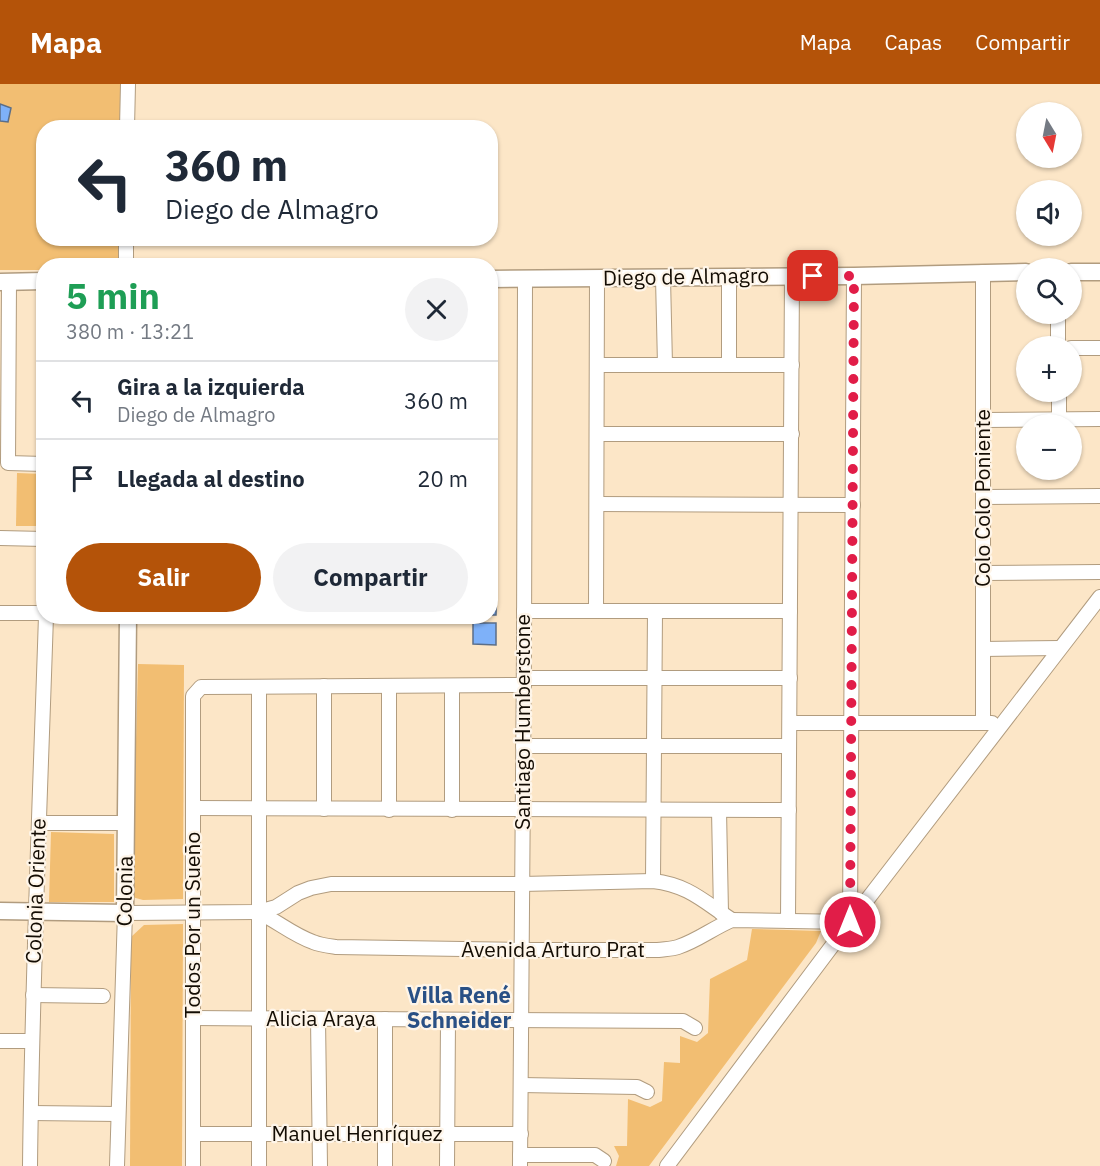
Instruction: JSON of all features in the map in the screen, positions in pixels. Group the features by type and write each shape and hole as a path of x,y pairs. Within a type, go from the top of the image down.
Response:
{"street":[{"path":"127,120 128,84"},
{"name":"Colo Colo Poniente","path":"983,272 983,723"},
{"name":"Diego de Almagro","path":"498,279 854,276 1016,272"},
{"path":"1082,272 1100,272"},
{"path":"788,921 792,276"},
{"path":"850,922 854,276"},
{"path":"729,277 729,364"},
{"path":"597,278 597,611"},
{"path":"663,278 665,364"},
{"name":"Santiago Humberstone","path":"520,1161 525,279"},
{"path":"36,281 5,282 8,463 36,464"},
{"path":"1082,348 1100,348"},
{"path":"598,364 792,364"},
{"path":"1082,419 1100,419"},
{"path":"984,420 1016,420"},
{"path":"597,434 792,434"},
{"path":"983,497 1100,496"},
{"path":"597,504 853,505"},
{"path":"0,538 36,539"},
{"path":"983,573 1100,572"},
{"path":"667,1166 850,922 1100,597"},
{"path":"524,611 790,611"},
{"path":"653,881 655,611"},
{"path":"0,613 36,615"},
{"name":"Colonia Oriente","path":"30,1166 35,912 45,624"},
{"name":"Colonia","path":"117,1166 125,913 128,624"},
{"path":"983,649 1060,648"},
{"path":"259,1166 259,687 452,686 654,678 790,678"},
{"path":"324,686 324,809"},
{"path":"389,686 389,810"},
{"path":"452,686 452,810"},
{"name":"Todos Por un Sueño","path":"193,1166 193,696 201,687 259,687"},
{"path":"790,723 1003,723"},
{"path":"524,746 789,746"},
{"path":"193,808 789,810"},
{"path":"719,810 726,917"},
{"path":"39,823 126,823"},
{"path":"0,911 258,912 276,907 298,893 311,888 331,884 653,881 669,883 688,890 726,917"},
{"name":"Avenida Arturo Prat","path":"258,912 313,942 336,947 658,951 678,947 698,938 717,926 726,917 850,922"},
{"path":"33,995 103,996"},
{"name":"Alicia Araya","path":"193,1018 683,1022 695,1028"},
{"path":"318,1019 320,1166"},
{"path":"385,1019 386,1166"},
{"path":"447,1166 448,1020"},
{"path":"0,1041 32,1041"},
{"path":"521,1085 637,1087 647,1092"},
{"path":"31,1113 118,1114"},
{"name":"Manuel Henríquez","path":"193,1134 520,1134"},
{"path":"520,1161 595,1155 604,1161"}],"shaded area":[{"path":"0,84 123,84 122,120 36,120 36,246 120,246 119,258 36,258 36,270 0,270"},
{"path":"17,473 36,474 36,526 16,526"},
{"path":"138,664 184,665 183,899 143,900 132,897"},
{"path":"51,832 114,834 114,902 49,902"},
{"path":"183,924 182,1166 130,1166 131,937 144,925"},
{"path":"752,929 821,931 816,943 649,1166 616,1166 619,1156 614,1146 627,1146 628,1099 650,1107 662,1101 664,1062 680,1063 680,1036 697,1042 708,1033 710,979 747,960"}],"building":[{"path":"0,104 11,108 8,122 0,121"},
{"path":"473,624 496,624 496,645 473,644"}],"district":[{"name":"Villa René Schneider","path":"459,1008"}],"route":[{"path":"813,276 854,276 850,922"}]}
